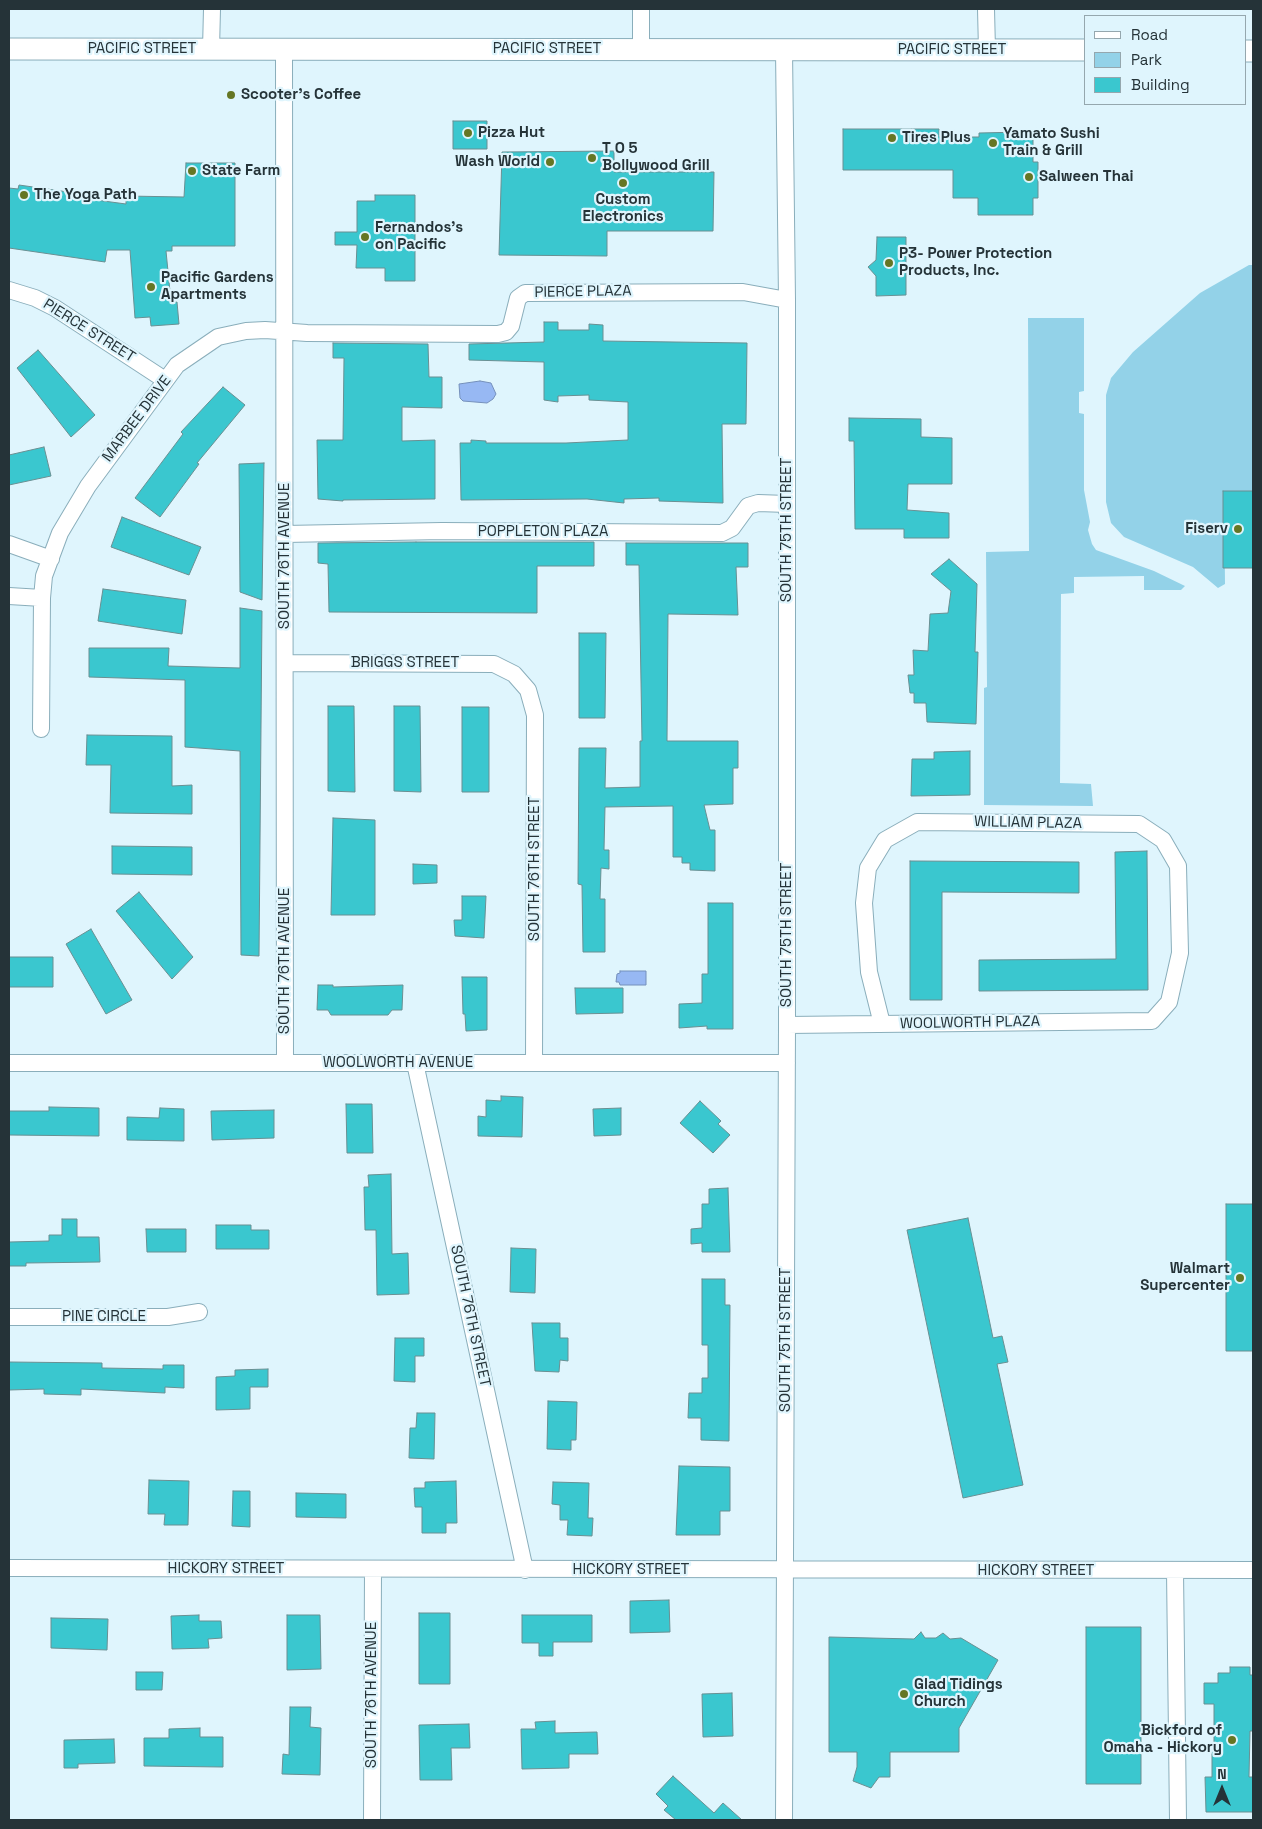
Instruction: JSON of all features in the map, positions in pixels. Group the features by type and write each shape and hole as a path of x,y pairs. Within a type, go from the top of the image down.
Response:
{"main road":[{"name":"PACIFIC STREET","path":"9,49 1084,50"}],"street":[{"path":"211,49 212,9"},
{"path":"641,9 641,49"},
{"path":"986,9 987,50"},
{"name":"SOUTH 76TH AVENUE","path":"284,50 286,1063"},
{"name":"SOUTH 75TH STREET","path":"784,50 787,300 786,1570 784,1820"},
{"name":"PIERCE STREET","path":"9,290 35,298 55,308 165,380"},
{"name":"PIERCE PLAZA","path":"285,331 498,334 506,332 511,326 518,298 525,293 743,292 787,300"},
{"name":"MARBEE DRIVE","path":"42,598 44,576 71,512 165,380 182,360 218,337 246,331 285,331"},
{"name":"POPPLETON PLAZA","path":"285,534 442,531 722,533 732,528 748,506 758,503 787,504"},
{"path":"9,544 51,559"},
{"path":"9,596 42,598 41,729"},
{"name":"BRIGGS STREET","path":"286,663 485,664 501,667 521,679"},
{"name":"SOUTH 76TH STREET","path":"521,679 530,694 535,715 534,1063"},
{"name":"WILLIAM PLAZA","path":"882,1024 869,972 864,903 868,868 885,840 917,822 1139,824 1163,840 1178,866 1180,953 1169,1002 1152,1021"},
{"name":"WOOLWORTH PLAZA","path":"787,1025 1152,1021"},
{"name":"WOOLWORTH AVENUE","path":"9,1063 787,1063"},
{"name":"SOUTH 76TH STREET","path":"415,1063 524,1570"},
{"name":"PINE CIRCLE","path":"9,1317 168,1317 198,1312"},
{"name":"HICKORY STREET","path":"9,1568 1253,1570"},
{"name":"SOUTH 76TH AVENUE","path":"372,1820 373,1569"},
{"path":"1175,1571 1178,1820"}],"green space":[{"path":"1249,265 1253,265 1253,491 1224,491 1225,584 1218,588 1193,567 1124,537 1111,523 1106,502 1106,395 1111,378 1133,352 1200,293"},
{"path":"1028,318 1084,318 1084,391 1079,392 1079,413 1084,414 1084,490 1090,522 1088,530 1092,544 1096,550 1154,571 1185,586 1181,590 1144,590 1144,576 1074,577 1074,593 1061,594 1060,783 1091,784 1093,806 984,805 984,688 987,687 986,552 1029,551"}],"shaded area":[{"path":"480,381 491,383 496,394 493,399 487,403 463,401 460,398 459,384"},
{"path":"620,971 646,971 646,985 620,985 619,982 616,982 617,974"}],"building":[{"path":"453,121 487,121 487,149 453,149"},
{"path":"843,129 939,129 939,137 979,137 979,133 1023,132 1023,137 1033,137 1033,162 1038,162 1038,198 1033,198 1033,215 978,215 978,198 953,198 953,170 843,170"},
{"path":"614,151 614,172 714,172 713,231 607,231 607,256 499,255 502,152"},
{"path":"186,163 235,163 235,246 172,246 172,251 166,251 171,302 177,302 179,324 151,326 150,317 135,318 130,250 107,250 105,262 9,248 9,188 18,189 19,185 82,194 81,198 126,204 126,196 184,197"},
{"path":"375,195 415,195 415,281 385,281 385,268 356,268 357,245 335,245 335,232 357,232 357,201 375,201"},
{"name":"P3- Power Protection Products, Inc.","path":"877,237 906,237 906,295 876,296 876,276 868,267 876,260"},
{"path":"544,322 558,322 558,330 589,330 589,324 603,325 603,341 747,343 746,424 722,424 723,503 659,501 659,498 624,499 624,503 587,499 461,500 460,443 471,443 471,440 486,441 486,443 566,443 628,440 628,402 589,400 589,395 558,396 558,402 544,400 544,362 469,360 469,344 544,342"},
{"path":"333,343 428,344 429,377 442,377 442,408 402,407 402,441 435,440 435,499 343,501 318,499 317,440 343,440 344,358 333,358"},
{"path":"38,350 95,415 71,437 17,368"},
{"path":"223,387 245,405 197,463 199,464 160,517 135,498 183,434 181,432"},
{"path":"849,418 921,419 921,437 952,438 952,484 908,484 907,510 949,513 949,538 904,538 904,529 855,529 854,441 849,441"},
{"path":"44,447 51,476 9,485 9,455"},
{"path":"264,463 262,600 240,592 239,464"},
{"name":"Fiserv","path":"1223,491 1253,491 1253,568 1223,568"},
{"path":"122,517 201,547 189,575 111,547"},
{"path":"594,542 594,566 537,566 537,613 329,612 328,564 318,563 318,543"},
{"path":"626,543 748,543 748,567 736,567 738,615 668,614 667,741 738,741 738,768 733,768 733,804 704,805 710,830 715,830 715,871 690,870 690,863 682,863 682,857 673,857 673,806 605,807 604,850 609,850 609,869 601,868 600,899 605,899 605,952 583,952 582,885 578,884 579,748 606,748 605,788 640,787 640,741 642,741 639,565 626,565"},
{"path":"949,559 977,584 975,652 978,652 976,724 927,722 926,703 914,703 914,693 910,693 908,675 914,675 913,650 928,651 930,614 948,613 951,591 931,574"},
{"path":"103,589 186,600 182,634 98,621"},
{"path":"240,608 262,611 259,956 241,955 240,751 185,747 185,680 89,677 89,648 169,648 168,666 240,668"},
{"path":"579,633 606,633 605,718 579,718"},
{"path":"328,706 354,706 355,792 328,791"},
{"path":"394,706 420,706 421,792 394,791"},
{"path":"462,707 489,707 489,792 462,792"},
{"path":"87,735 172,736 172,786 192,785 192,814 110,813 111,765 86,765"},
{"path":"970,751 970,795 911,796 912,759 934,759 934,752"},
{"path":"333,818 375,820 375,915 331,915"},
{"path":"112,846 192,847 192,875 112,874"},
{"path":"1147,851 1148,990 979,991 979,960 1116,959 1115,852"},
{"path":"910,861 1079,862 1079,893 942,892 942,1000 910,1000"},
{"path":"413,864 437,865 437,883 413,884"},
{"path":"139,892 193,957 172,979 116,911"},
{"path":"462,896 486,896 484,938 455,936 454,920 462,920"},
{"path":"708,903 733,903 733,1029 707,1029 707,1026 679,1028 679,1004 702,1003 702,974 708,974"},
{"path":"91,929 132,1000 106,1014 66,944"},
{"path":"9,957 53,957 53,987 9,987"},
{"path":"462,977 487,977 487,1030 466,1031 465,1014 463,1014"},
{"path":"318,985 333,985 333,987 403,985 402,1010 392,1010 388,1015 331,1015 328,1010 317,1010"},
{"path":"575,988 623,988 623,1013 576,1014"},
{"path":"501,1096 523,1097 522,1137 478,1136 478,1116 486,1117 486,1100 501,1101"},
{"path":"700,1101 721,1121 718,1124 730,1135 713,1153 680,1123"},
{"path":"346,1104 372,1104 373,1153 347,1153"},
{"path":"49,1107 99,1108 99,1136 9,1135 9,1111 49,1111"},
{"path":"160,1108 184,1109 184,1141 127,1140 127,1117 159,1118"},
{"path":"621,1108 621,1135 594,1136 593,1109"},
{"path":"274,1110 274,1138 212,1140 211,1111"},
{"path":"391,1174 392,1254 408,1253 409,1294 377,1295 376,1230 365,1230 364,1187 369,1187 368,1175"},
{"path":"728,1188 730,1252 702,1252 702,1243 691,1244 691,1229 702,1228 702,1204 709,1204 709,1189"},
{"name":"Walmart Supercenter","path":"1226,1204 1253,1204 1253,1351 1226,1351"},
{"path":"968,1218 993,1338 1002,1336 1008,1362 997,1364 1023,1485 963,1498 907,1230"},
{"path":"62,1219 77,1219 77,1237 99,1237 100,1262 26,1263 26,1266 9,1266 9,1242 49,1241 49,1235 62,1235"},
{"path":"216,1225 251,1225 251,1230 269,1230 269,1249 216,1249"},
{"path":"146,1229 186,1229 186,1252 147,1252"},
{"path":"511,1248 536,1249 535,1293 510,1292"},
{"path":"702,1279 725,1279 725,1305 730,1305 729,1441 701,1440 701,1418 688,1418 689,1393 702,1393 702,1378 708,1378 708,1345 702,1345"},
{"path":"532,1323 560,1323 560,1338 568,1338 568,1361 560,1360 559,1372 535,1371"},
{"path":"395,1338 424,1338 424,1356 415,1356 415,1382 394,1381"},
{"path":"9,1362 102,1363 102,1368 163,1369 163,1365 184,1365 184,1388 165,1387 165,1393 81,1389 81,1395 44,1394 44,1389 9,1390"},
{"path":"268,1369 268,1387 250,1387 250,1409 216,1410 216,1377 235,1376 235,1370"},
{"path":"548,1401 577,1402 576,1440 571,1440 571,1450 547,1449"},
{"path":"417,1413 435,1413 434,1459 409,1458 410,1428 416,1428"},
{"path":"679,1466 730,1467 730,1511 720,1511 720,1535 676,1535"},
{"path":"149,1480 189,1481 188,1525 164,1525 165,1514 148,1514"},
{"path":"456,1481 457,1523 446,1523 446,1533 422,1533 422,1507 415,1507 414,1488 425,1488 425,1482"},
{"path":"553,1482 589,1483 588,1518 593,1518 592,1536 567,1535 568,1520 560,1520 560,1505 552,1504"},
{"path":"233,1491 250,1491 250,1527 232,1526"},
{"path":"296,1493 346,1494 346,1518 296,1517"},
{"path":"669,1600 670,1632 630,1633 630,1601"},
{"path":"419,1613 450,1613 450,1684 419,1684"},
{"path":"199,1615 199,1621 221,1621 222,1638 208,1639 209,1648 172,1649 171,1616"},
{"path":"287,1615 320,1615 321,1669 287,1670"},
{"path":"522,1615 592,1615 592,1642 553,1642 553,1656 539,1656 539,1643 522,1643"},
{"path":"51,1618 108,1619 107,1650 51,1648"},
{"path":"1086,1627 1141,1627 1141,1784 1086,1784"},
{"name":"Glad Tidings Church","path":"921,1632 925,1638 936,1638 943,1633 950,1639 961,1638 998,1660 959,1728 959,1752 890,1752 890,1777 879,1777 871,1788 853,1781 857,1767 857,1752 829,1752 829,1637 914,1639"},
{"name":"Bickford of Omaha - Hickory","path":"1230,1667 1250,1667 1250,1675 1253,1675 1253,1731 1250,1731 1249,1777 1253,1777 1253,1812 1206,1812 1205,1777 1212,1777 1214,1704 1204,1704 1204,1683 1218,1683 1218,1673 1230,1673"},
{"path":"136,1672 163,1672 162,1690 136,1690"},
{"path":"732,1693 733,1736 703,1737 702,1694"},
{"path":"290,1707 311,1707 310,1727 321,1728 320,1775 282,1774 283,1754 289,1755"},
{"path":"555,1721 555,1733 597,1732 598,1754 569,1754 569,1768 522,1769 521,1729 536,1729 535,1722"},
{"path":"469,1724 470,1748 451,1748 452,1780 420,1780 419,1725"},
{"path":"200,1728 200,1737 223,1737 223,1767 144,1766 144,1738 169,1738 169,1729"},
{"path":"114,1739 115,1763 78,1764 78,1768 64,1768 64,1740"},
{"path":"673,1776 714,1813 723,1803 742,1820 676,1820 664,1810 668,1806 656,1794"}],"place":[{"name":"Scooter's Coffee","path":"231,95"},
{"name":"Pizza Hut","path":"468,133"},
{"name":"Tires Plus","path":"892,138"},
{"name":"Yamato Sushi Train & Grill","path":"993,143"},
{"name":"T O 5 Bollywood Grill","path":"592,158"},
{"name":"Wash World","path":"550,162"},
{"name":"State Farm","path":"192,171"},
{"name":"Salween Thai","path":"1029,177"},
{"name":"Custom Electronics","path":"623,183"},
{"name":"The Yoga Path","path":"24,195"},
{"name":"Fernandos's on Pacific","path":"365,237"},
{"name":"P3- Power Protection Products, Inc.","path":"889,263"},
{"name":"Pacific Gardens Apartments","path":"151,287"},
{"name":"Fiserv","path":"1238,529"},
{"name":"Walmart Supercenter","path":"1240,1278"},
{"name":"Glad Tidings Church","path":"904,1694"},
{"name":"Bickford of Omaha - Hickory","path":"1232,1740"}]}
